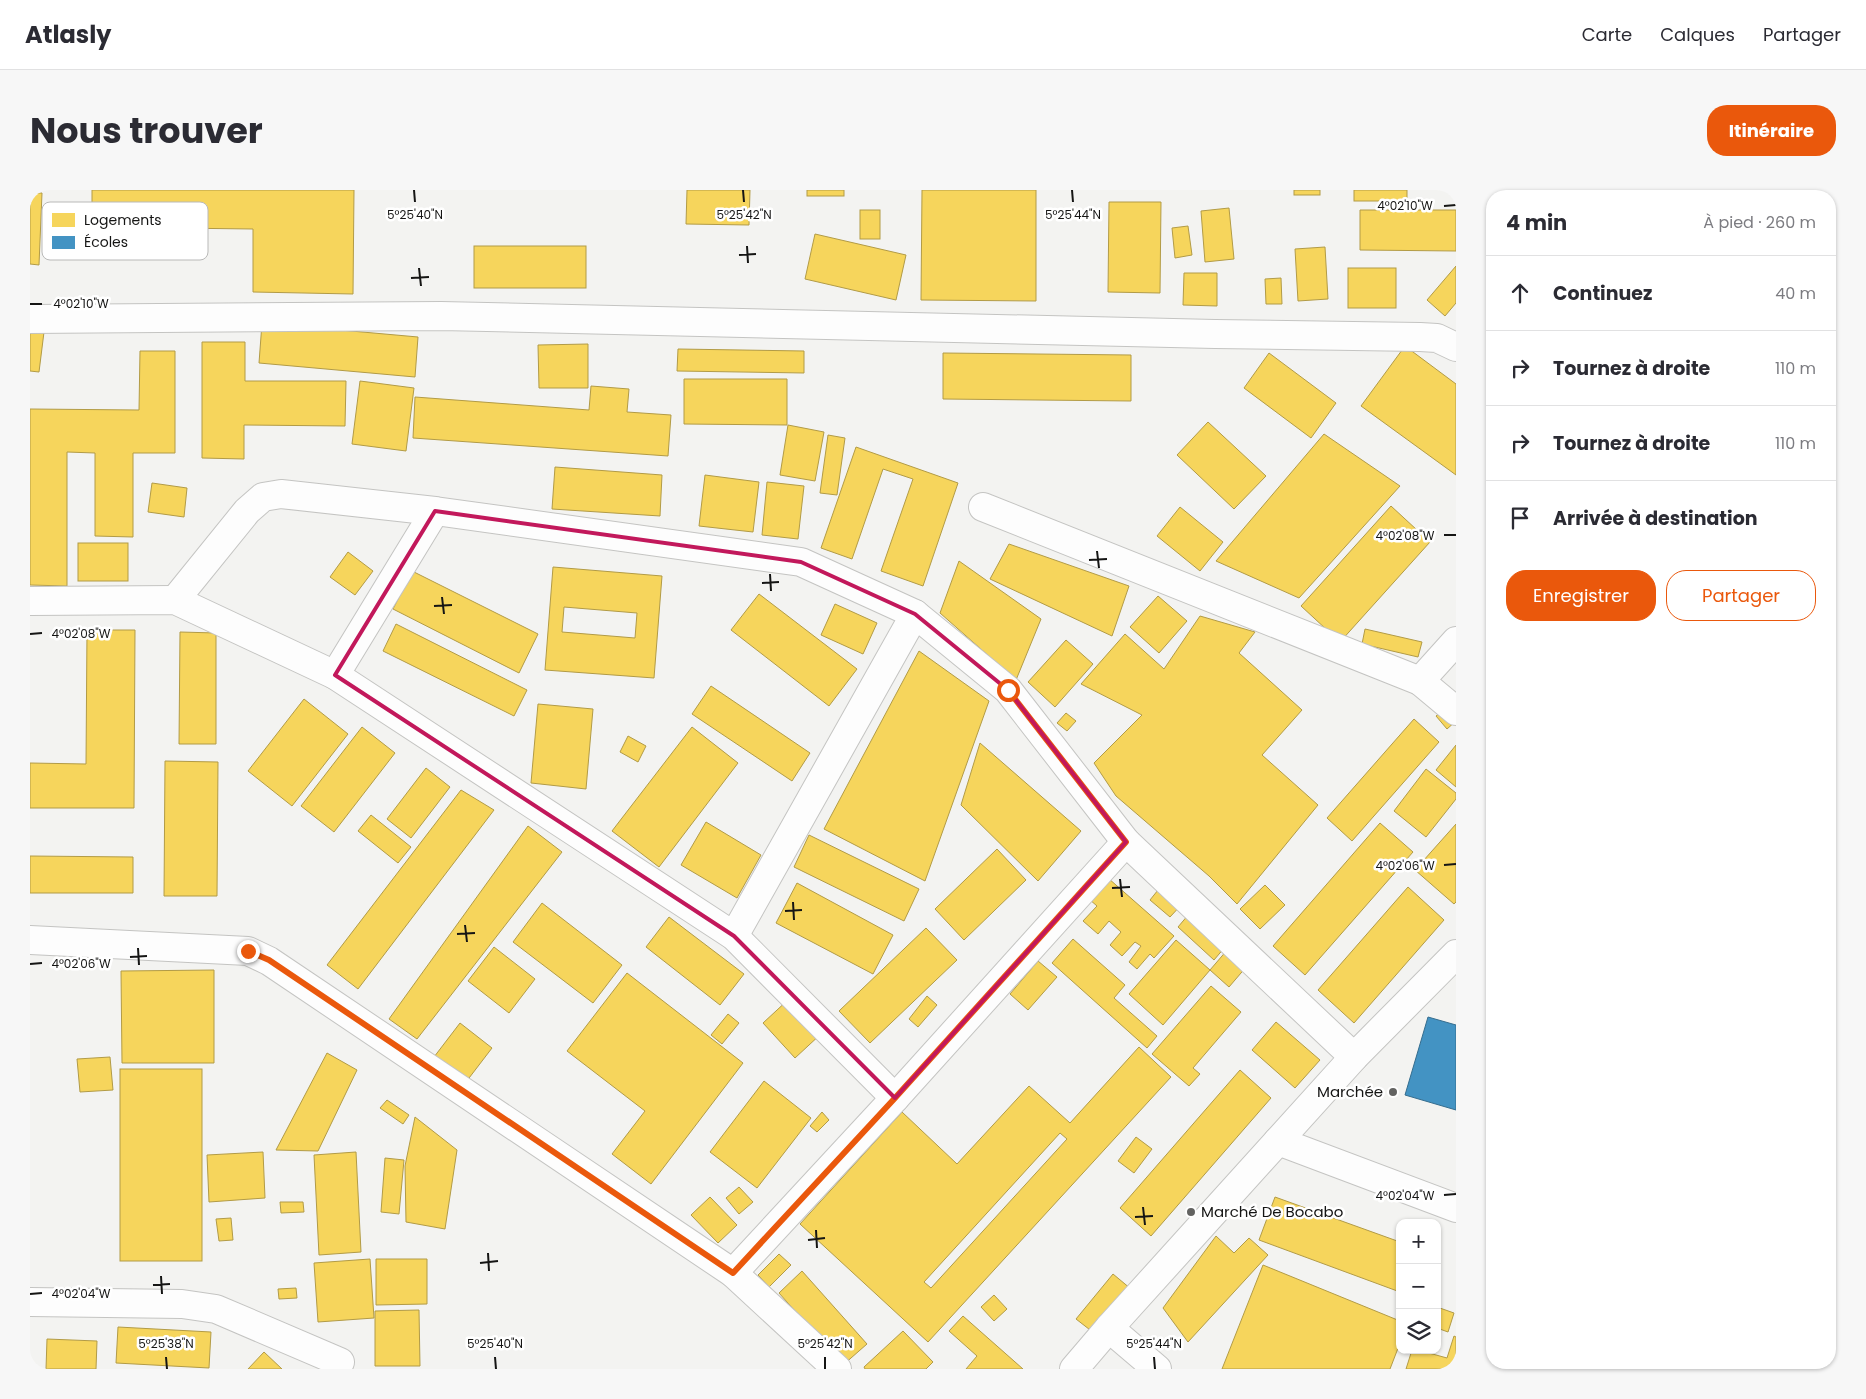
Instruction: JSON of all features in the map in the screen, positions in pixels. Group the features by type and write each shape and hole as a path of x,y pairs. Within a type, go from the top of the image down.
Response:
{"street":[{"path":"30,319 441,316 1437,338 1456,347"},
{"path":"176,600 248,511 263,497 281,494 435,511 801,562 915,614 1008,690 1126,842 1354,1058"},
{"path":"983,507 1420,680 1456,711"},
{"path":"335,675 435,511"},
{"path":"30,601 176,600 335,675 734,936 895,1098"},
{"path":"734,936 915,614"},
{"path":"1420,680 1456,641"},
{"path":"733,1273 895,1098 1126,842"},
{"path":"30,940 248,951 269,960 733,1273 837,1369"},
{"path":"1074,1369 1354,1058 1456,954"},
{"path":"1278,1141 1456,1208"},
{"path":"30,1302 182,1304 216,1309 340,1362"},
{"path":"1109,1328 1157,1369"}],"highlighted area":[{"path":"435,511 801,562 915,614 1008,690 1126,842 895,1098 734,936 335,675"}],"building: Logements":[{"path":"92,190 354,190 353,294 253,292 253,229 208,228 208,202 92,202"},
{"path":"687,190 750,190 749,225 686,224"},
{"path":"807,190 844,190 844,196 807,196"},
{"path":"922,190 1036,190 1036,301 921,300"},
{"path":"1294,190 1320,190 1320,195 1294,195"},
{"path":"1354,190 1407,190 1407,201 1354,201"},
{"path":"30,193 42,193 39,265 30,264"},
{"path":"1109,202 1161,202 1160,293 1108,292"},
{"path":"1229,208 1234,259 1205,262 1201,211"},
{"path":"860,210 880,210 880,239 860,239"},
{"path":"1360,210 1456,210 1456,251 1360,250"},
{"path":"1188,226 1192,255 1175,258 1172,228"},
{"path":"815,234 906,255 896,300 805,279"},
{"path":"474,246 586,246 586,288 474,288"},
{"path":"1325,247 1328,299 1298,301 1295,249"},
{"path":"1456,266 1456,303 1445,316 1427,300"},
{"path":"1348,268 1396,268 1396,308 1348,308"},
{"path":"1184,273 1217,273 1217,306 1183,305"},
{"path":"1281,278 1282,304 1266,304 1265,279"},
{"path":"30,322 45,324 39,372 30,371"},
{"path":"262,323 418,337 415,377 259,363"},
{"path":"202,342 245,342 245,381 346,381 345,426 244,425 244,459 202,458"},
{"path":"588,344 588,388 539,388 538,345"},
{"path":"1405,346 1456,384 1456,475 1361,406"},
{"path":"678,349 804,351 804,373 677,371"},
{"path":"140,351 175,351 175,453 133,453 133,537 95,536 95,453 67,452 67,586 30,585 30,409 139,410"},
{"path":"943,353 1131,355 1131,401 943,399"},
{"path":"1269,353 1336,403 1311,438 1244,388"},
{"path":"684,379 787,379 787,425 684,424"},
{"path":"360,381 414,388 406,451 352,444"},
{"path":"591,386 629,389 627,412 671,415 668,456 413,438 415,397 589,410"},
{"path":"1208,422 1266,476 1234,509 1177,455"},
{"path":"788,425 824,432 815,481 780,475"},
{"path":"1324,434 1400,486 1299,598 1216,561"},
{"path":"828,435 845,438 837,495 820,493"},
{"path":"856,447 958,483 923,586 881,571 913,479 883,469 852,559 821,548"},
{"path":"555,467 662,475 660,516 552,509"},
{"path":"705,475 759,482 753,532 699,526"},
{"path":"767,482 804,486 798,539 762,535"},
{"path":"152,483 187,488 184,517 148,512"},
{"path":"1391,506 1430,542 1340,642 1301,606"},
{"path":"1180,507 1223,542 1200,571 1157,536"},
{"path":"78,543 128,543 128,581 78,581"},
{"path":"1009,544 1129,586 1112,636 990,579"},
{"path":"348,552 373,571 355,595 330,577"},
{"path":"959,561 1041,619 1016,680 940,613"},
{"path":"553,567 662,576 654,678 545,670","holes":["564,607 637,613 635,638 562,632"]},
{"path":"412,571 538,634 519,673 393,609"},
{"path":"759,594 857,669 829,706 731,630"},
{"path":"1158,596 1187,621 1159,653 1130,627"},
{"path":"835,604 877,623 863,654 821,635"},
{"path":"1200,616 1255,632 1239,653 1302,710 1262,755 1318,805 1237,904 1209,876 1116,796 1094,763 1142,715 1081,684 1125,634 1164,669"},
{"path":"396,624 527,690 514,716 383,651"},
{"path":"1365,629 1422,642 1418,657 1362,644"},
{"path":"87,630 135,630 134,808 30,808 30,763 86,764"},
{"path":"180,632 216,633 216,744 179,744"},
{"path":"1066,640 1093,664 1055,707 1028,682"},
{"path":"919,651 989,701 925,881 824,829"},
{"path":"711,686 810,753 792,781 692,714"},
{"path":"304,699 348,734 292,806 248,771"},
{"path":"538,704 593,709 586,789 531,783"},
{"path":"1446,708 1456,721 1447,729 1436,716"},
{"path":"1066,713 1076,721 1067,731 1057,723"},
{"path":"1414,719 1439,742 1352,841 1327,818"},
{"path":"362,727 395,753 334,832 301,806"},
{"path":"692,727 738,763 659,867 612,831"},
{"path":"628,736 646,746 638,762 620,752"},
{"path":"980,743 1081,831 1038,881 961,805"},
{"path":"1456,745 1456,787 1436,770"},
{"path":"165,761 218,762 217,896 164,896"},
{"path":"426,768 450,787 411,838 387,819"},
{"path":"1426,769 1456,793 1456,799 1426,837 1394,811"},
{"path":"461,790 494,810 358,989 327,965"},
{"path":"371,815 411,847 398,863 358,831"},
{"path":"706,822 761,855 737,898 681,865"},
{"path":"1380,823 1413,852 1305,975 1273,946"},
{"path":"1456,824 1456,902 1454,904 1415,870"},
{"path":"528,826 562,852 417,1039 389,1019"},
{"path":"809,835 919,889 904,921 794,867"},
{"path":"997,849 1026,880 964,940 935,909"},
{"path":"30,856 133,857 133,893 30,893"},
{"path":"1108,878 1174,936 1154,958 1150,954 1137,969 1129,962 1141,946 1135,942 1122,956 1110,945 1121,932 1109,921 1098,934 1083,921 1097,906 1089,899"},
{"path":"797,883 893,935 873,974 776,923"},
{"path":"1162,885 1183,903 1170,917 1150,900"},
{"path":"1265,885 1285,905 1260,929 1240,909"},
{"path":"1408,887 1444,920 1354,1023 1318,990"},
{"path":"542,903 622,965 593,1003 513,942"},
{"path":"1189,914 1225,947 1214,960 1178,927"},
{"path":"669,917 744,974 720,1005 646,947"},
{"path":"926,928 957,960 870,1043 839,1011"},
{"path":"1073,939 1125,985 1114,998 1157,1036 1147,1048 1052,963"},
{"path":"1176,940 1210,970 1163,1025 1129,994"},
{"path":"494,947 535,979 509,1013 468,981"},
{"path":"1228,949 1247,966 1229,987 1210,970"},
{"path":"1038,961 1057,977 1028,1010 1010,994"},
{"path":"214,970 214,1063 122,1063 121,971"},
{"path":"627,973 743,1063 651,1184 612,1154 645,1111 567,1051"},
{"path":"1211,986 1241,1012 1193,1068 1200,1074 1189,1086 1152,1054"},
{"path":"927,996 937,1005 918,1027 909,1019"},
{"path":"790,998 822,1033 795,1058 763,1023"},
{"path":"728,1014 739,1023 722,1044 711,1035"},
{"path":"1276,1022 1320,1060 1295,1088 1252,1050"},
{"path":"460,1023 492,1048 466,1082 434,1057"},
{"path":"1139,1047 1171,1077 928,1342 800,1224 902,1112 957,1164 1029,1086 1070,1123","holes":["1060,1133 1067,1139 931,1288 924,1282"]},
{"path":"327,1053 357,1070 318,1151 276,1150"},
{"path":"110,1057 113,1090 80,1092 77,1059"},
{"path":"120,1069 202,1069 202,1261 120,1261"},
{"path":"1240,1070 1271,1098 1151,1236 1120,1208"},
{"path":"764,1081 811,1118 757,1188 710,1152"},
{"path":"387,1100 409,1115 403,1124 380,1108"},
{"path":"822,1112 829,1120 817,1132 810,1126"},
{"path":"415,1117 457,1150 445,1229 406,1222 405,1166"},
{"path":"1136,1137 1152,1149 1134,1173 1118,1161"},
{"path":"263,1152 265,1198 209,1202 207,1155"},
{"path":"356,1152 361,1252 319,1255 314,1155"},
{"path":"385,1158 404,1160 399,1214 381,1212"},
{"path":"739,1187 753,1202 739,1214 726,1198"},
{"path":"710,1197 737,1225 718,1243 691,1215"},
{"path":"1275,1197 1396,1241 1396,1291 1259,1240"},
{"path":"280,1202 303,1202 304,1212 281,1213"},
{"path":"231,1218 233,1240 219,1241 216,1219"},
{"path":"1216,1236 1234,1253 1249,1238 1268,1255 1188,1342 1163,1308"},
{"path":"779,1254 791,1265 769,1287 758,1275"},
{"path":"370,1259 374,1318 318,1322 314,1263"},
{"path":"376,1259 427,1259 427,1304 376,1305"},
{"path":"1263,1265 1396,1319 1396,1353 1390,1369 1222,1369"},
{"path":"802,1271 867,1344 843,1365 779,1293"},
{"path":"1113,1274 1131,1289 1094,1333 1076,1319"},
{"path":"296,1288 297,1298 279,1299 278,1289"},
{"path":"994,1295 1007,1309 994,1321 981,1307"},
{"path":"1441,1308 1454,1313 1448,1332 1441,1329"},
{"path":"419,1310 420,1366 375,1366 375,1311"},
{"path":"963,1316 1023,1369 966,1369 977,1356 949,1331"},
{"path":"118,1327 211,1332 209,1368 116,1363"},
{"path":"903,1331 933,1362 926,1369 865,1369 864,1367"},
{"path":"1454,1336 1456,1337 1456,1369 1406,1369 1411,1354 1432,1354 1447,1358"},
{"path":"47,1339 97,1341 96,1369 46,1369"},
{"path":"264,1352 282,1369 248,1369"}],"building: Écoles":[{"path":"1428,1017 1456,1025 1456,1110 1405,1095"}],"place":[{"name":"Marchée","path":"1393,1092"},
{"name":"Marché De Bocabo","path":"1191,1212"}],"route":[{"path":"248,951 269,960 733,1273 895,1098 1126,842 1008,690"}]}
